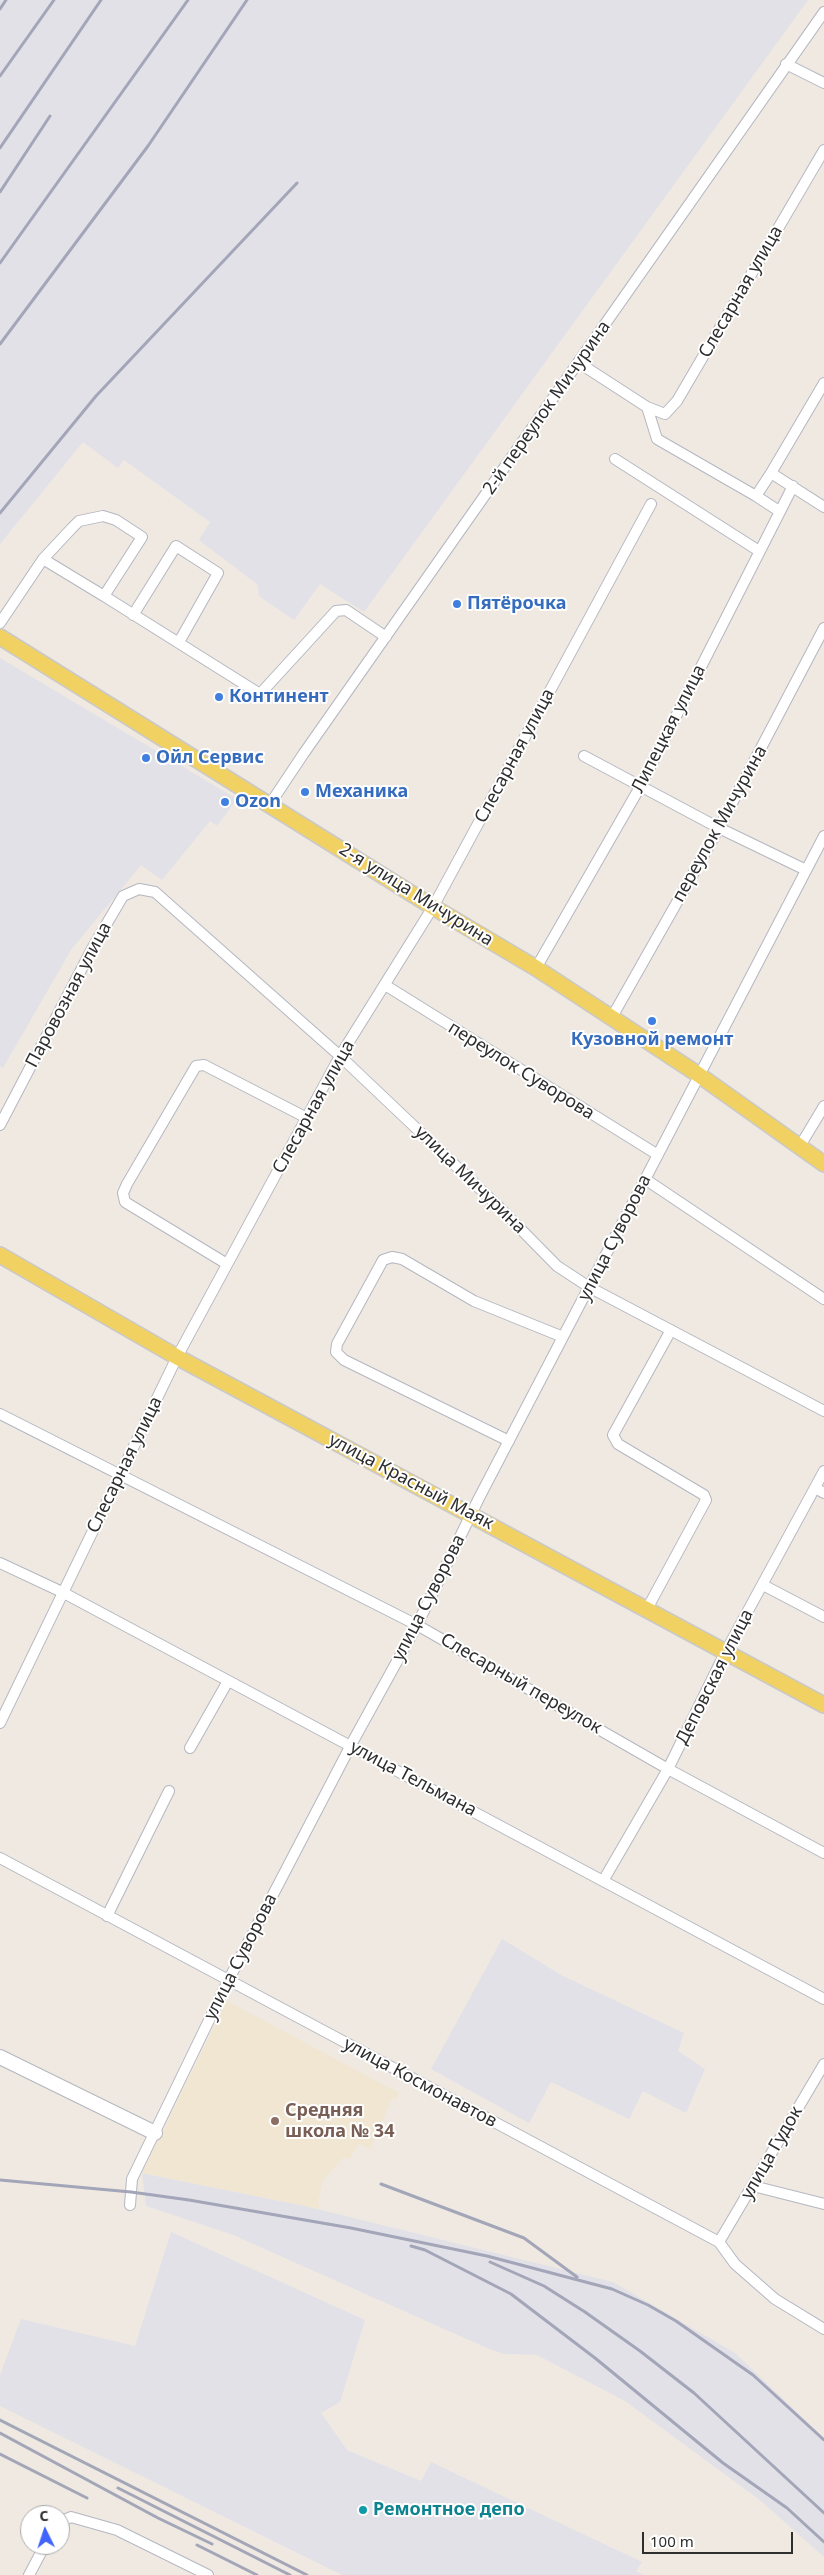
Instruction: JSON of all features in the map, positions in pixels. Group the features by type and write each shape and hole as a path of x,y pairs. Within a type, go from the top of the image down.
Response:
{"main road":[{"name":"2-я улица Мичурина","path":"0,637 433,907 536,968 699,1075 824,1164"},
{"name":"улица Красный Маяк","path":"0,1255 177,1357 824,1705"}],"street":[{"name":"2-й переулок Мичурина","path":"270,804 824,12"},
{"path":"786,64 824,83"},
{"name":"Слесарная улица","path":"647,407 665,414 677,402 824,150"},
{"path":"579,363 647,407 657,439 779,511"},
{"path":"756,496 824,383"},
{"path":"615,459 759,551"},
{"path":"771,473 824,507"},
{"name":"Липецкая улица","path":"536,968 640,787 793,486"},
{"name":"Слесарная улица","path":"0,1723 177,1357 340,1056 433,907 651,504"},
{"path":"0,623 43,559 80,521 103,516 116,520 142,538 104,596"},
{"path":"133,615 176,546 218,572 179,642"},
{"path":"43,559 260,694 336,611 346,610 386,637"},
{"name":"переулок Мичурина","path":"612,1017 720,828 824,628"},
{"path":"584,756 640,787 806,870"},
{"name":"улица Суворова","path":"130,2205 132,2178 228,1981 350,1746 417,1624 471,1514 824,836"},
{"name":"Паровозная улица","path":"0,1125 93,947 123,896 139,889 155,892"},
{"name":"улица Мичурина","path":"155,892 340,1056 498,1206 557,1266 589,1287 824,1411"},
{"name":"переулок Суворова","path":"385,986 658,1155"},
{"path":"227,1264 125,1202 123,1193 127,1184 196,1066 204,1065 307,1118"},
{"path":"800,1146 824,1106"},
{"path":"645,1179 824,1299"},
{"path":"509,1441 344,1360 336,1352 337,1344 383,1260 392,1257 402,1259 474,1301 563,1337"},
{"path":"647,1609 706,1500 704,1495 618,1444 613,1436 671,1330"},
{"name":"Слесарный переулок","path":"0,1414 121,1473 417,1624 668,1769 824,1853"},
{"name":"Деповская улица","path":"603,1881 668,1769 725,1653 763,1585 820,1491 824,1471"},
{"name":"улица Тельмана","path":"0,1563 62,1592 824,2000"},
{"path":"763,1585 824,1617"},
{"path":"190,1748 228,1681"},
{"path":"107,1916 169,1791"},
{"name":"улица Космонавтов","path":"0,1858 719,2242 735,2264 775,2299 824,2329"},
{"path":"0,2057 155,2133"},
{"name":"улица Гудок","path":"719,2242 824,2064"},
{"path":"753,2186 824,2204"},
{"path":"70,2517 117,2530 208,2575"},
{"path":"29,2575 40,2555"}],"shaded area":[{"path":"0,0 808,0 364,612 320,584 294,620 259,596 258,585 199,540 210,522 124,460 118,468 83,442 0,544"},
{"path":"0,658 237,799 217,826 210,821 162,880 141,865 71,950 3,1068 0,1066"},
{"path":"502,1939 563,1976 684,2033 678,2051 705,2069 686,2113 643,2091 629,2119 551,2082 529,2123 431,2069"},
{"name":"Средняя школа № 34","path":"227,2001 399,2093 396,2099 392,2098 370,2149 358,2144 350,2159 344,2157 323,2180 318,2202 320,2209 142,2173"},
{"path":"142,2173 305,2206 613,2282 735,2353 824,2438 824,2557 761,2501 625,2401 537,2355 504,2354 487,2348 233,2235 146,2206"},
{"path":"171,2232 365,2320 340,2402 321,2413 347,2450 421,2481 431,2462 642,2562 636,2571 644,2575 342,2575 0,2406 0,2375 21,2319 135,2346"}],"railway":[{"path":"0,9 6,0"},
{"path":"0,76 54,0"},
{"path":"0,148 101,0"},
{"path":"0,263 188,0"},
{"path":"0,344 148,146 247,0"},
{"path":"0,192 50,116"},
{"path":"0,513 96,396 297,183"},
{"path":"0,2180 131,2192 351,2228 487,2256 612,2289 648,2305 676,2321 753,2375 824,2440"},
{"path":"381,2184 524,2238 577,2277"},
{"path":"411,2246 425,2250 511,2294 595,2358 723,2463 787,2508 824,2542"},
{"path":"490,2262 544,2286 640,2351 694,2393 824,2513"},
{"path":"0,2420 307,2575"},
{"path":"0,2433 158,2518 212,2544"},
{"path":"0,2454 87,2498"},
{"path":"118,2488 290,2575"},
{"path":"197,2545 257,2575"}],"place":[{"name":"Пятёрочка","path":"457,604"},
{"name":"Континент","path":"219,697"},
{"name":"Ойл Сервис","path":"146,758"},
{"name":"Механика","path":"305,792"},
{"name":"Ozon","path":"225,802"},
{"name":"Кузовной ремонт","path":"652,1021"},
{"name":"Средняя школа № 34","path":"275,2121"},
{"name":"Ремонтное депо","path":"363,2510"}]}
